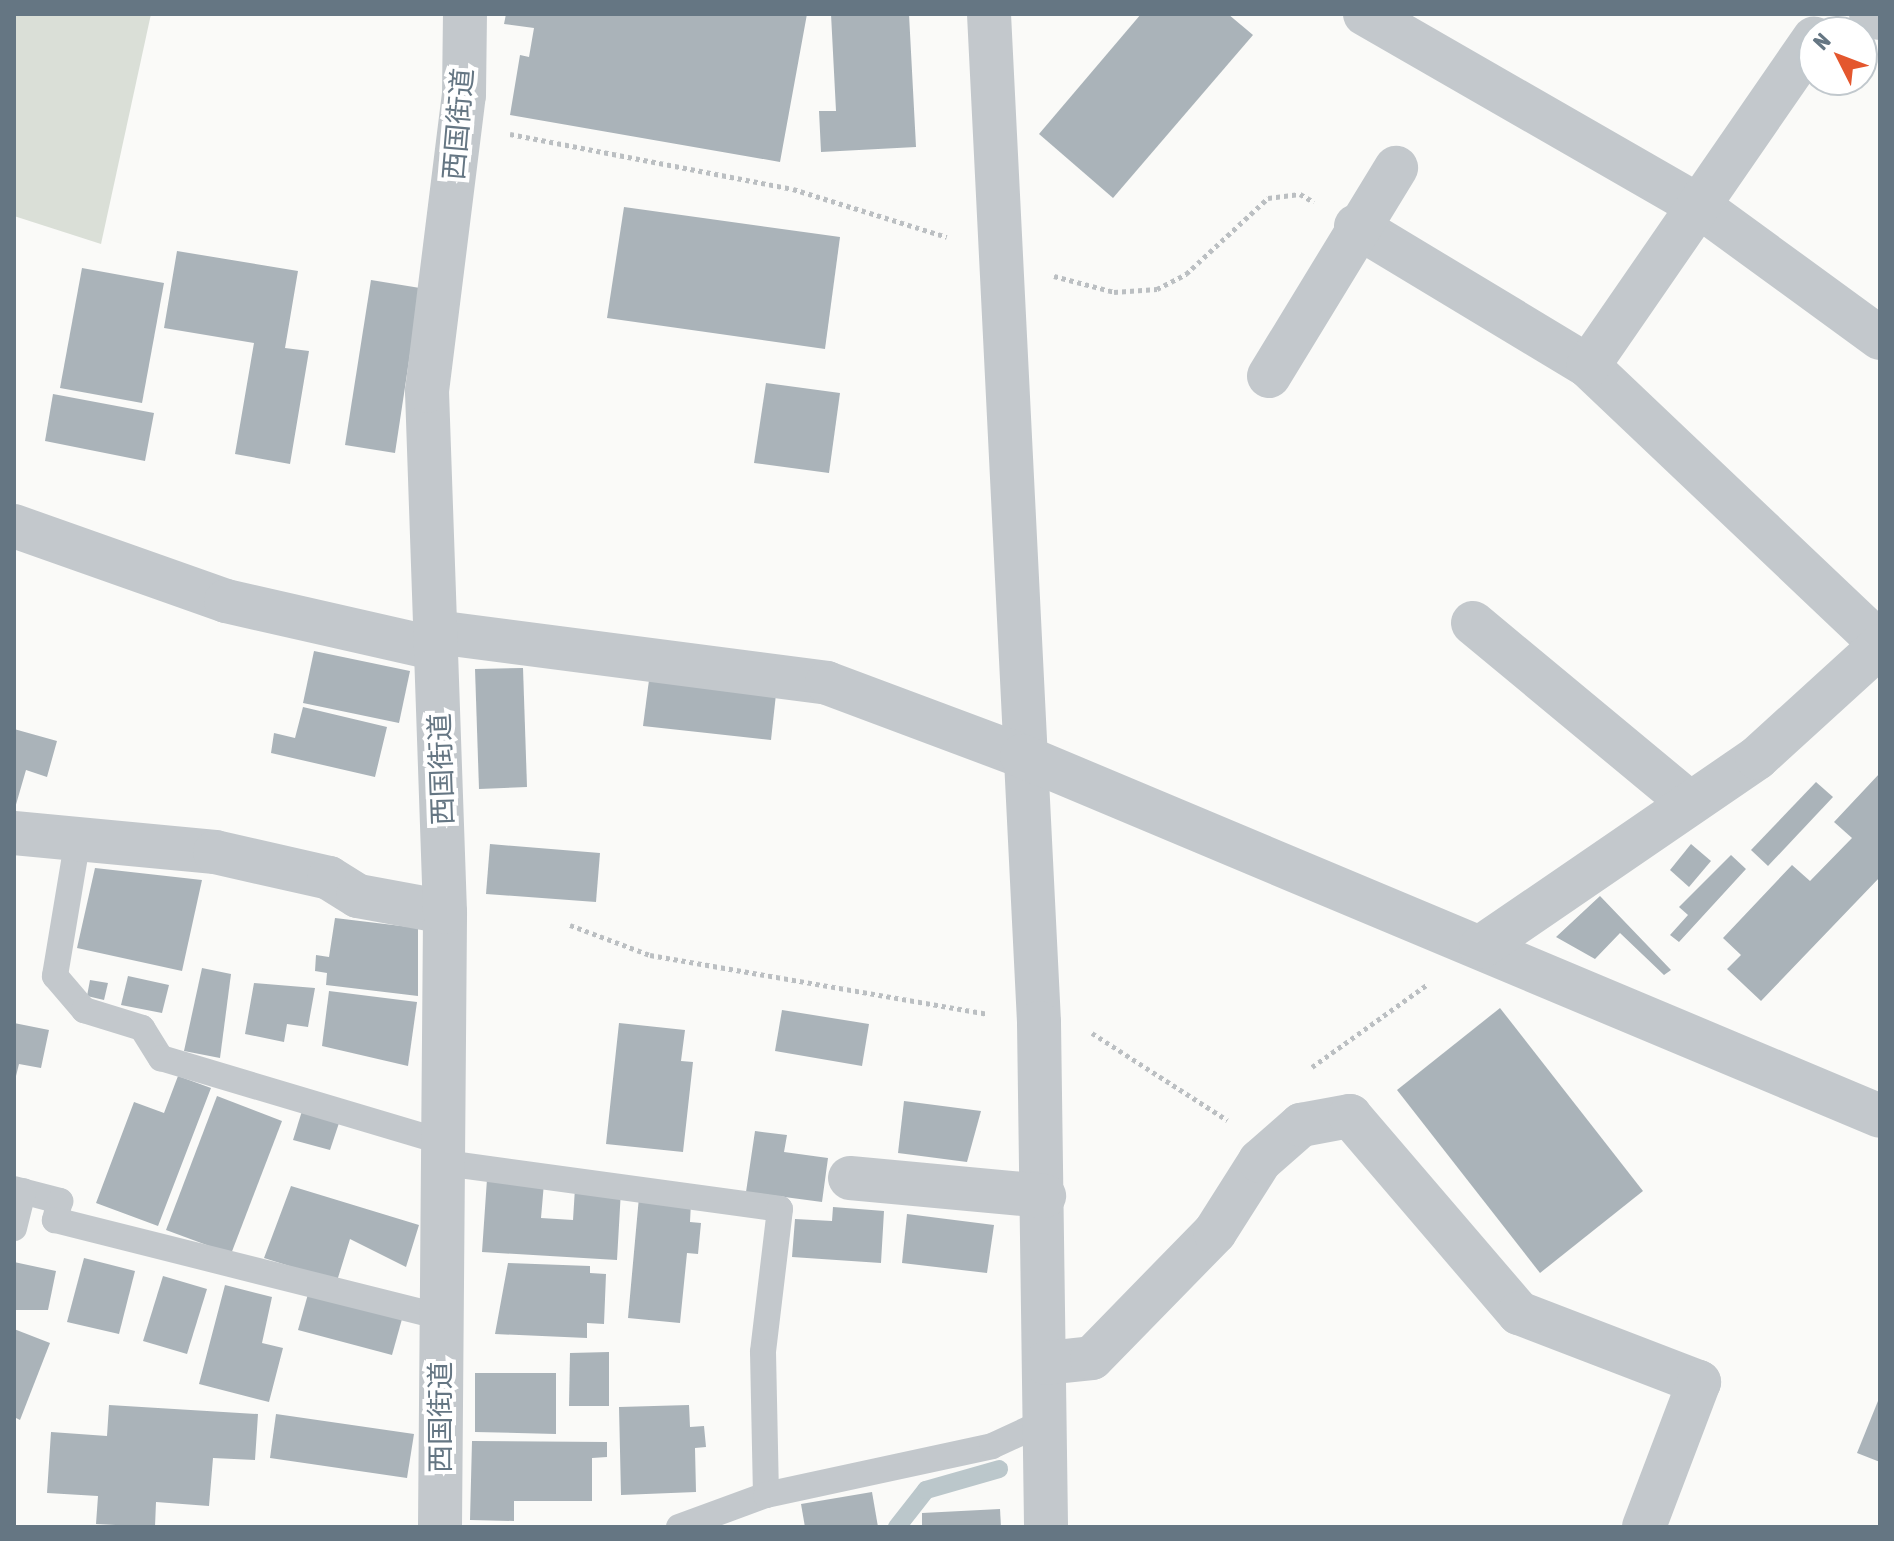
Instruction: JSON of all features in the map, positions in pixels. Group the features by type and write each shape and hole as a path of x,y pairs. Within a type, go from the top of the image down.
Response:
{"street":[{"name":"西国街道","path":"440,1527 440,1317 446,1153 445,912 427,391 460,124 465,14"},
{"path":"989,14 1044,1196 1046,1527"},
{"path":"1365,14 1699,206 1880,338"},
{"path":"1872,14 1880,18"},
{"path":"1588,366 1798,61"},
{"path":"1269,376 1356,226 1396,168"},
{"path":"1356,226 1588,366 1880,645 1757,758 1481,947"},
{"path":"14,526 226,601 436,640 827,683 1022,756 1880,1116"},
{"path":"1473,623 1690,803"},
{"path":"14,833 215,852 329,878 358,896 445,912"},
{"path":"1046,1363 1092,1358 1215,1232 1260,1161 1301,1125 1350,1116 1519,1313 1699,1382 1644,1527"},
{"path":"850,1178 1044,1196"}],"lane":[{"path":"78,838 55,976 84,1010 142,1028 161,1058 446,1153 780,1209 763,1352 766,1495"},
{"path":"14,1228 18,1190 60,1201 55,1220 440,1317"},
{"path":"679,1527 766,1495 992,1446 1046,1421"}],"path":[{"path":"460,124 793,189 968,243 999,243 1040,271 1114,292 1157,289 1186,274 1268,198 1300,194 1356,226"}],"shaded area":[{"path":"14,14 151,14 101,244 14,216"}],"building":[{"path":"506,14 807,14 780,162 510,115 520,55 529,57 534,28 504,24"},
{"path":"831,14 909,14 916,147 821,152 819,111 836,111"},
{"path":"1141,14 1228,14 1253,35 1113,198 1039,134"},
{"path":"624,207 840,237 825,349 607,318"},
{"path":"177,251 298,271 285,348 309,351 290,464 235,454 254,343 164,328"},
{"path":"82,268 164,283 142,403 60,388"},
{"path":"371,280 420,288 395,453 345,445"},
{"path":"766,383 840,393 829,473 754,463"},
{"path":"53,394 154,413 145,461 45,441"},
{"path":"314,651 410,671 399,723 303,703"},
{"path":"523,668 527,787 479,789 475,669"},
{"path":"649,680 776,694 771,740 643,726"},
{"path":"303,707 387,727 375,777 271,753 274,733 295,738"},
{"path":"14,729 57,741 47,777 26,770 15,808"},
{"path":"1880,773 1880,877 1761,1001 1727,969 1741,955 1723,938 1792,865 1810,881 1852,838 1834,822"},
{"path":"1816,782 1833,797 1768,866 1751,850"},
{"path":"490,844 600,853 596,902 486,894"},
{"path":"1691,844 1711,861 1689,887 1670,870"},
{"path":"1731,855 1746,869 1679,942 1670,935 1688,915 1679,907"},
{"path":"95,868 202,880 182,971 77,948"},
{"path":"1600,896 1671,970 1664,975 1620,933 1595,959 1556,937"},
{"path":"335,918 418,928 418,996 326,985 327,973 315,971 316,955 329,957"},
{"path":"202,968 231,974 220,1058 184,1051"},
{"path":"128,976 169,985 162,1013 121,1005"},
{"path":"90,980 108,983 104,1000 87,996"},
{"path":"254,983 315,988 308,1027 287,1024 284,1042 245,1034"},
{"path":"329,991 417,1002 408,1066 322,1046"},
{"path":"1500,1008 1643,1191 1540,1273 1397,1090"},
{"path":"782,1010 869,1024 862,1066 775,1051"},
{"path":"14,1023 49,1030 41,1068 19,1064 15,1080"},
{"path":"619,1023 685,1030 681,1061 693,1062 683,1152 606,1144"},
{"path":"178,1076 211,1088 158,1226 96,1203 134,1102 164,1113"},
{"path":"217,1096 282,1121 231,1254 166,1230"},
{"path":"904,1101 981,1111 967,1162 898,1153"},
{"path":"302,1111 339,1123 330,1150 293,1140"},
{"path":"755,1131 787,1135 784,1152 828,1158 822,1202 746,1192"},
{"path":"487,1179 544,1183 541,1218 573,1220 575,1188 621,1190 617,1260 482,1252"},
{"path":"291,1186 419,1225 406,1267 350,1239 337,1281 264,1258"},
{"path":"639,1197 691,1202 690,1222 701,1223 698,1254 687,1253 680,1323 628,1318"},
{"path":"833,1207 884,1211 881,1263 792,1257 795,1219 832,1221"},
{"path":"907,1214 994,1225 987,1273 902,1263"},
{"path":"84,1258 135,1271 119,1334 67,1322"},
{"path":"14,1262 56,1271 48,1310 14,1310"},
{"path":"508,1263 590,1266 590,1273 606,1274 604,1324 587,1323 587,1338 495,1334"},
{"path":"163,1276 207,1289 187,1354 143,1341"},
{"path":"225,1285 272,1297 262,1343 283,1348 269,1402 199,1384"},
{"path":"308,1294 402,1319 392,1355 298,1330"},
{"path":"14,1329 50,1343 20,1420 14,1417"},
{"path":"609,1352 609,1406 569,1406 570,1353"},
{"path":"475,1373 556,1373 556,1434 475,1432"},
{"path":"1880,1396 1880,1462 1857,1453"},
{"path":"109,1405 258,1414 255,1460 213,1458 209,1506 156,1502 155,1527 96,1524 98,1496 47,1493 51,1432 107,1436"},
{"path":"689,1405 690,1427 704,1426 706,1447 695,1448 696,1492 621,1495 619,1407"},
{"path":"276,1414 414,1434 407,1478 270,1458"},
{"path":"472,1441 607,1442 607,1457 592,1458 592,1501 514,1501 514,1521 470,1520"},
{"path":"872,1492 878,1527 805,1527 801,1504"},
{"path":"1000,1509 1001,1527 922,1527 922,1513"}],"waterway":[{"path":"897,1527 926,1490 999,1469"}]}
